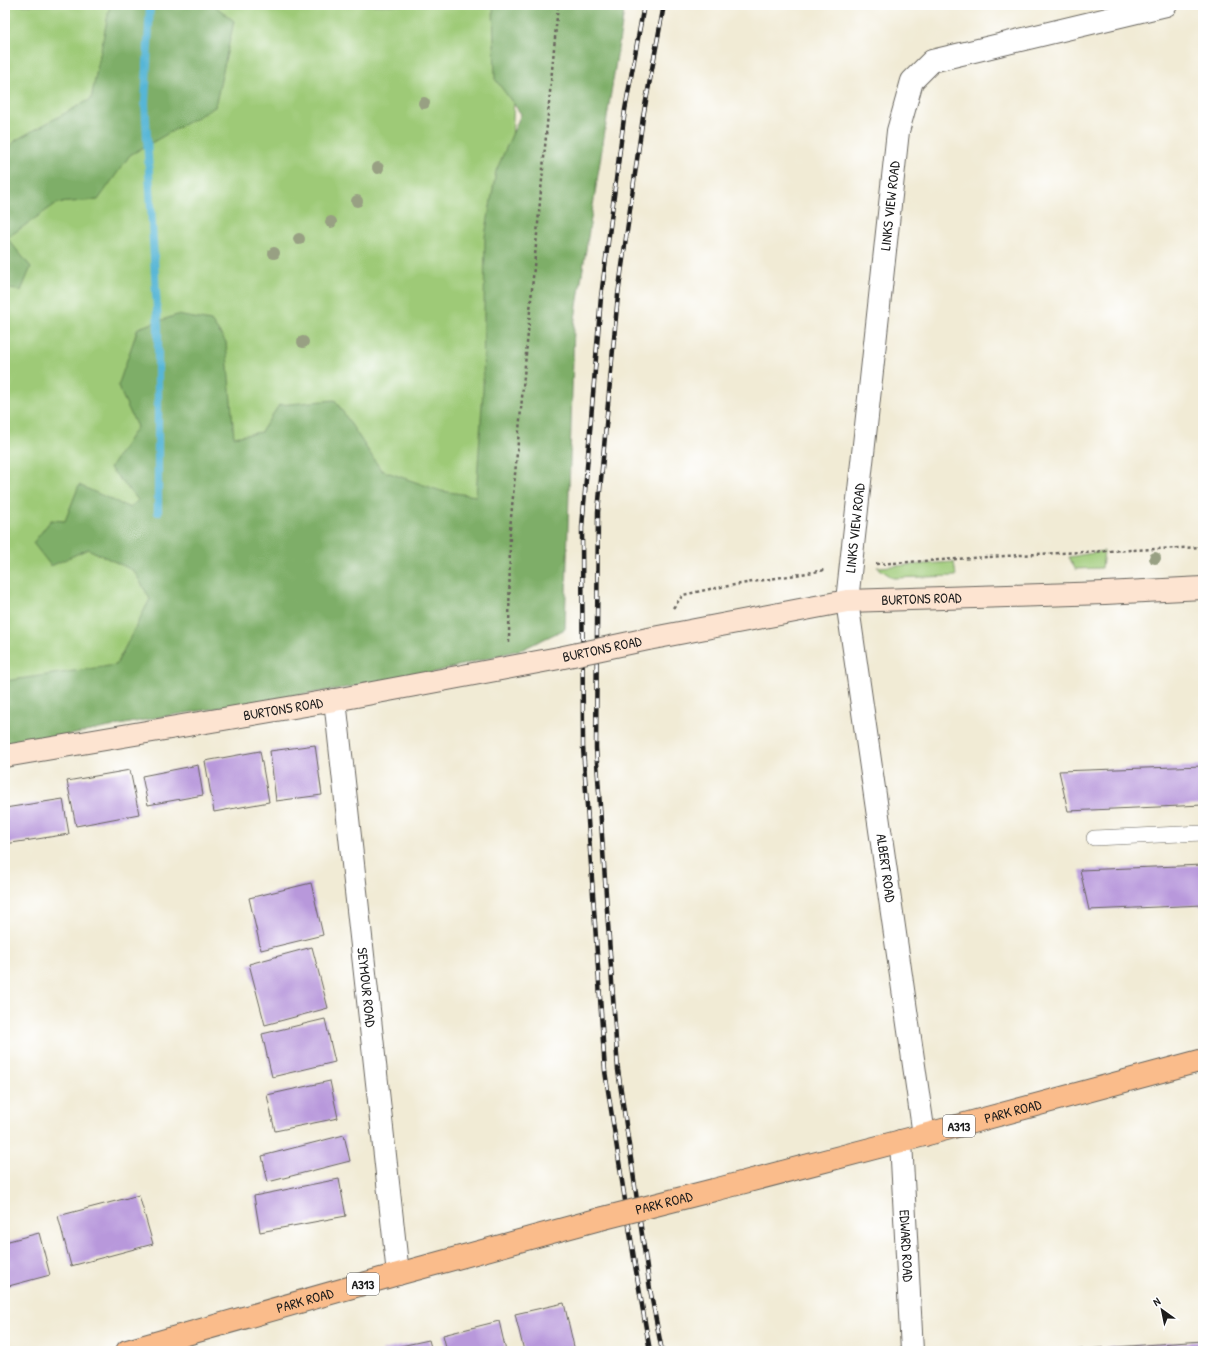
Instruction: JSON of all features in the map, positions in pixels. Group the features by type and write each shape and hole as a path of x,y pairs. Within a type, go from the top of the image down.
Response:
{"main road":[{"name":"PARK ROAD","path":"127,1351 398,1274 600,1219 924,1135 1203,1060"}],"street":[{"name":"LINKS VIEW ROAD","path":"847,601 898,132 912,81 932,61 1166,5"},
{"name":"BURTONS ROAD","path":"5,756 335,700 559,658 648,639 847,601 1203,588"},
{"name":"ALBERT ROAD","path":"847,601 924,1135"},
{"name":"SEYMOUR ROAD","path":"335,700 398,1274"},
{"name":"EDWARD ROAD","path":"900,1141 912,1351"}],"lane":[{"path":"1094,838 1203,833"}],"path":[{"path":"509,667 510,529 558,5"},
{"path":"648,639 683,595 710,589 851,566 1037,554 1203,547"}],"green space":[{"path":"5,5 518,5 491,625 5,711"},
{"path":"110,5 214,5 234,21 215,107 130,155 98,200 57,203 7,238 31,267 21,291 5,288 5,153 16,140 91,99"},
{"path":"493,5 625,5 574,325 565,629 523,649 420,676 155,718 5,748 5,681 116,665 150,599 134,571 88,549 51,566 33,543 51,520 65,521 79,485 130,508 138,500 110,468 137,427 118,386 138,328 177,315 211,321 226,342 234,437 261,432 279,405 335,400 381,470 441,491 476,496 483,390 485,236 496,171 521,114 495,79"},
{"path":"1104,551 1102,568 1075,569 1069,557"},
{"path":"954,562 956,576 893,578 877,567"}],"building":[{"path":"315,745 322,795 276,801 270,751"},
{"path":"260,751 269,802 214,812 205,761"},
{"path":"198,765 203,795 148,805 142,776"},
{"path":"1203,766 1203,805 1068,811 1059,771"},
{"path":"130,770 139,814 76,826 67,781"},
{"path":"63,799 69,834 5,844 5,808"},
{"path":"1203,865 1203,905 1089,910 1080,870"},
{"path":"311,883 323,935 261,950 249,898"},
{"path":"312,947 328,1008 265,1025 249,964"},
{"path":"325,1019 335,1062 272,1077 262,1034"},
{"path":"330,1081 338,1118 275,1131 267,1095"},
{"path":"344,1135 350,1161 268,1182 262,1156"},
{"path":"339,1179 346,1216 260,1232 254,1196"},
{"path":"139,1195 153,1244 71,1266 58,1216"},
{"path":"39,1233 50,1275 5,1287 5,1242"},
{"path":"564,1303 575,1351 524,1351 515,1314"},
{"path":"499,1321 506,1351 447,1351 443,1335"},
{"path":"429,1340 432,1351 382,1351 382,1350"},
{"path":"1203,1341 1203,1351 1070,1351 1070,1350"}],"waterway":[{"path":"150,5 145,103 158,327 158,512"}],"railway":[{"path":"644,5 625,110 601,297 582,528 583,747 605,1071 650,1351"},
{"path":"662,1351 650,1289 618,1070 596,748 598,512 618,295 643,117 664,5"}]}
